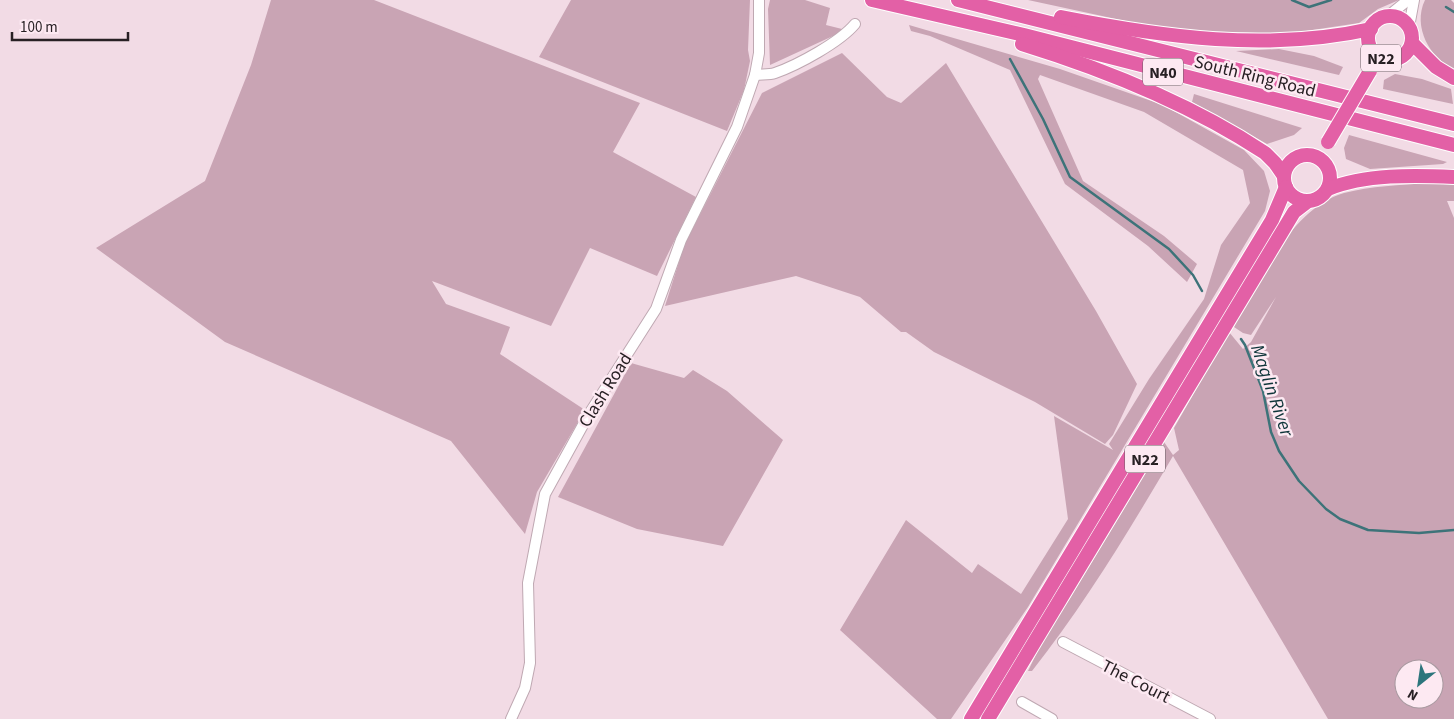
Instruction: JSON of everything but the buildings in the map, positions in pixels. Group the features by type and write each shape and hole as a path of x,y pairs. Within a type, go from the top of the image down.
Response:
{"highway":[{"name":"South Ring Road","path":"872,0 1024,35 1454,145"},
{"name":"N40","path":"958,0 1454,124"},
{"path":"980,0 1099,25 1178,37 1238,40 1290,39 1330,36 1370,29"},
{"path":"906,9 1050,53 1149,91 1254,146 1275,163 1294,198 1307,202"},
{"name":"N22","path":"1370,71 1370,29 1375,23 1387,17 1400,19 1409,28 1412,43 1436,67 1454,78"},
{"name":"N22","path":"1328,189 1330,175 1324,163 1328,142 1370,71 1387,60 1400,58 1412,43"},
{"name":"N22","path":"1370,47 1374,53 1387,60"},
{"name":"N22","path":"971,719 1272,220 1285,182 1286,170 1294,159 1307,155 1328,142"},
{"path":"1307,155 1313,156 1324,163"},
{"name":"N22","path":"988,719 1294,212 1307,202 1319,198 1328,189 1342,184 1375,179 1454,177"}],"street":[{"name":"Clash Road","path":"511,719 525,688 530,663 528,583 544,494 589,414 656,309 681,240 737,127 755,75 760,38 758,0"},
{"path":"1387,17 1408,0"},
{"path":"1409,28 1414,0"},
{"path":"755,75 773,74 786,68 836,42 847,34 855,24"},
{"name":"The Court","path":"1063,642 1210,719"},
{"path":"1022,702 1052,719"}],"shaded area":[{"path":"271,0 374,0 640,103 613,152 696,197 657,276 590,248 551,326 432,281 446,304 510,327 500,354 585,410 537,492 525,534 451,441 225,342 96,248 205,181 251,65"},
{"path":"571,0 750,0 748,50 750,61 744,90 727,131 539,57"},
{"path":"770,0 805,0 830,8 826,25 846,30 770,65 768,9"},
{"path":"1028,0 1399,0 1378,9 1359,23 1286,34 1167,30"},
{"path":"1425,0 1451,0 1454,3 1454,70 1438,58 1426,41 1421,21"},
{"path":"909,25 1060,69 1163,105 1244,150 1264,171 1270,191 1265,211 1028,607 951,719 937,719 840,630 906,520 972,573 978,564 1021,594 1068,519 1054,416 1113,450 1109,444 1149,379 1204,299 1221,245 1250,203 1243,170 1144,112 1040,75 1038,79 1083,181 1164,236 1197,264 1187,282 1148,246 1065,184 1010,70 930,36 911,31"},
{"path":"1279,49 1314,56 1343,67 1339,75 1236,51"},
{"path":"842,53 887,97 901,103 946,63 1096,311 1137,384 1113,435 1105,444 1035,402 934,352 906,332 901,332 860,297 796,276 665,306 684,246 762,93"},
{"path":"1395,74 1422,79 1451,89 1453,104 1383,89 1384,80"},
{"path":"1194,94 1302,128 1294,135 1267,144 1192,102"},
{"path":"1349,135 1447,162 1443,164 1370,169 1346,159 1344,148"},
{"path":"1428,183 1454,184 1454,201 1447,201 1454,218 1454,719 1328,719 1173,456 1089,593 1052,646 1032,671 1028,671 1045,636 1069,600 1164,442 1173,455 1179,450 1174,428 1229,332 1243,349 1251,342 1276,297 1251,335 1243,333 1234,327 1266,267 1279,248 1293,229 1309,213 1326,201 1344,193 1375,187"},
{"path":"631,363 684,378 693,370 727,391 783,440 723,546 637,529 558,497"}],"waterway":[{"path":"1292,0 1309,7 1331,0"},
{"path":"1446,7 1454,12"},
{"name":"Maglin River","path":"1010,59 1043,119 1070,177 1169,249 1193,275 1202,291"},
{"name":"Maglin River","path":"1241,339 1263,391 1271,432 1279,451 1299,481 1326,509 1340,519 1368,530 1419,533 1454,530"}]}
